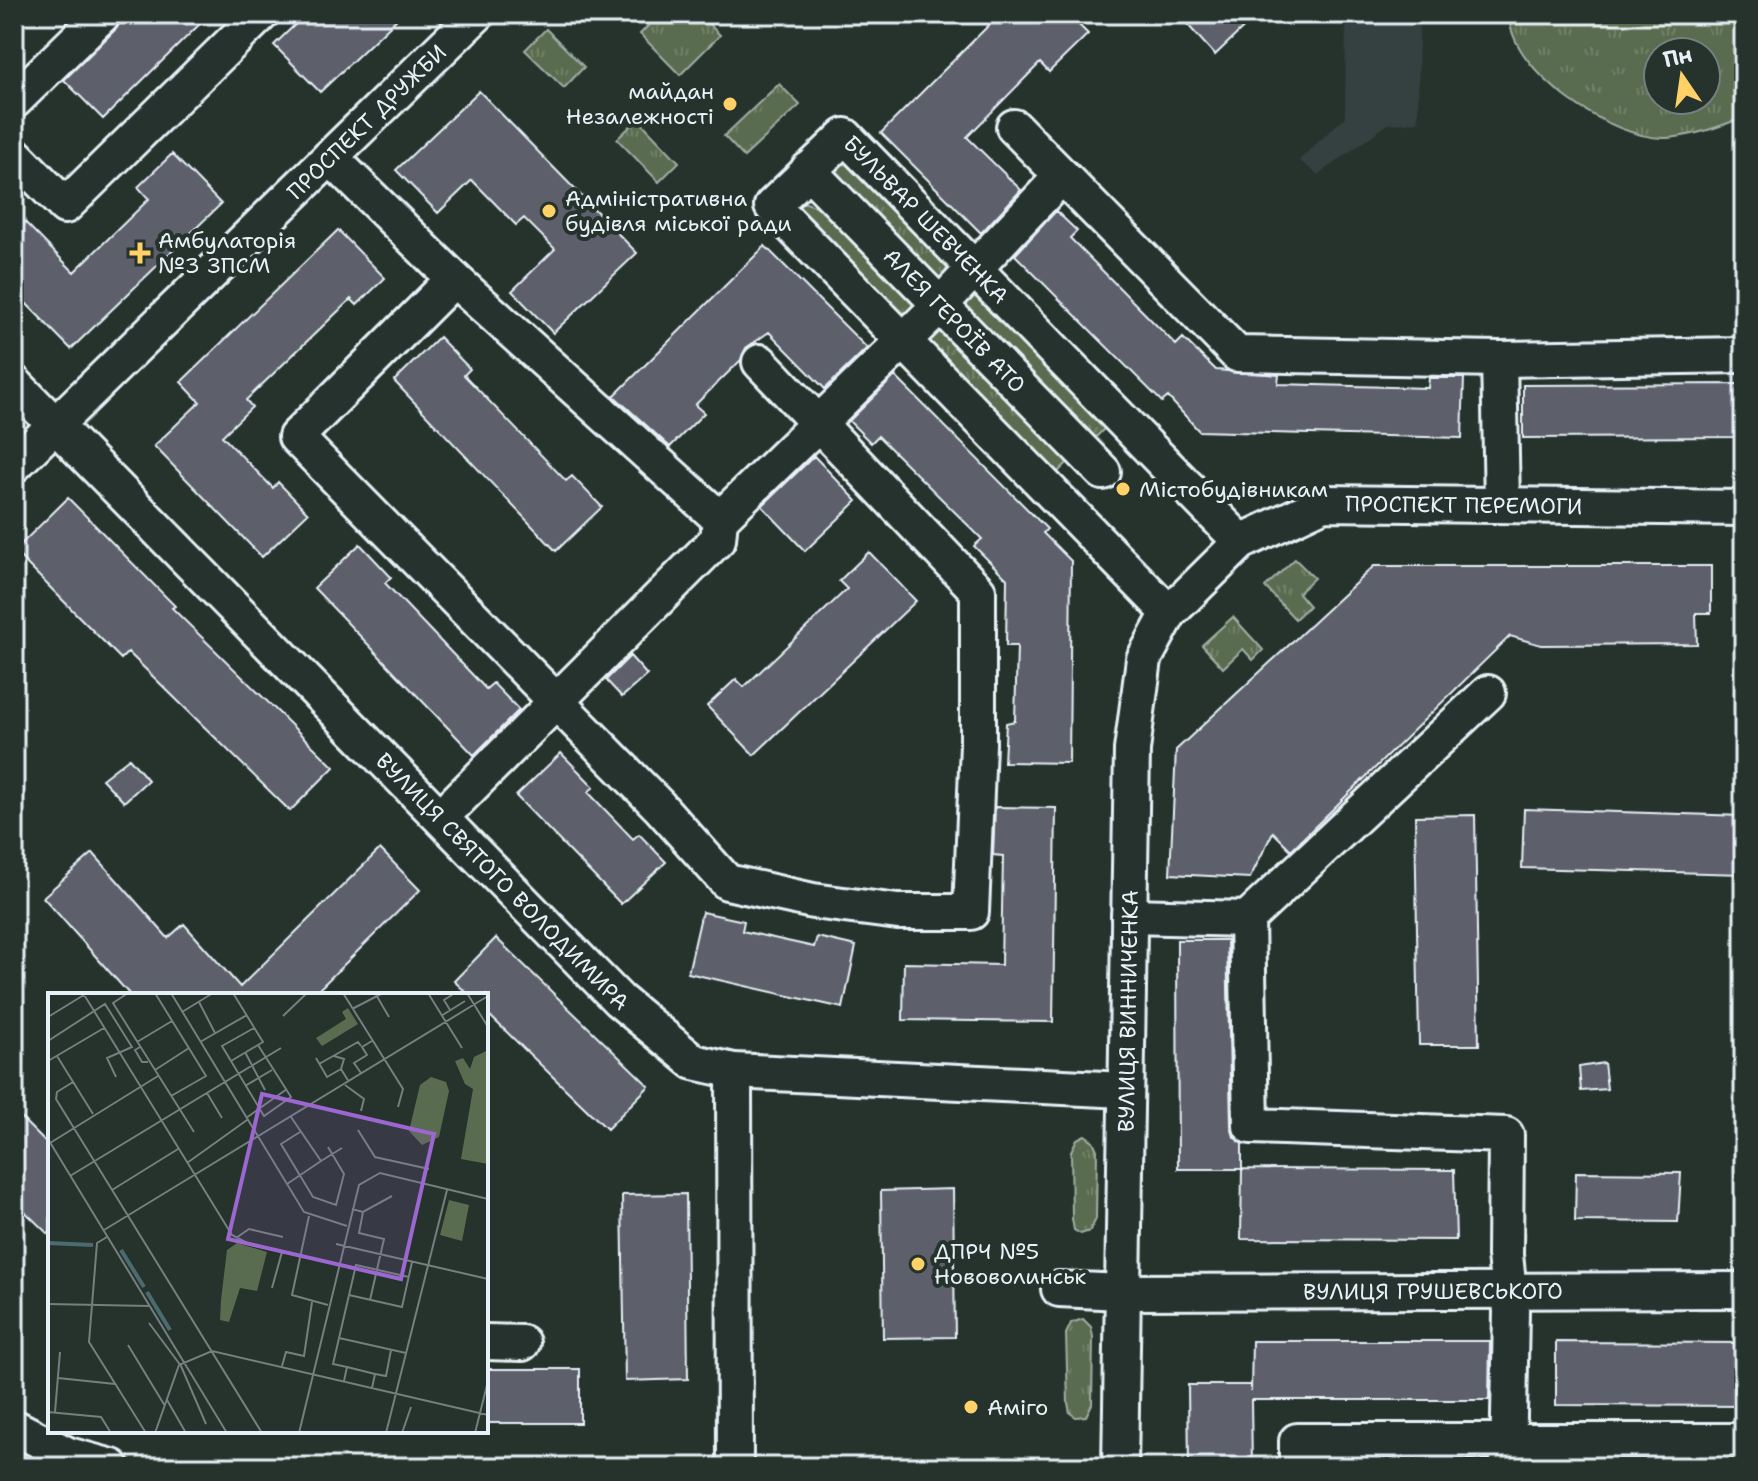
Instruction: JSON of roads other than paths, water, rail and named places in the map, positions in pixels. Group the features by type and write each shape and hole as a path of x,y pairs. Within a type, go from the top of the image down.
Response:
{"street":[{"path":"14,101 103,14"},
{"path":"15,155 65,206 261,14"},
{"name":"ПРОСПЕКТ ДРУЖБИ","path":"14,465 477,14"},
{"path":"1014,127 1237,354 1499,359 1744,355"},
{"name":"БУЛЬВАР ШЕВЧЕНКА","path":"1169,613 1063,517 901,339 772,206 808,170 845,136 976,269 1148,432 1241,542"},
{"path":"330,157 454,279 720,519"},
{"name":"АЛЕЯ ГЕРОЇВ АТО","path":"808,170 1103,472"},
{"path":"441,817 718,539 720,519 976,269 1062,176"},
{"path":"454,279 296,437 557,702 727,882 813,901 898,912 971,912 978,744 978,591 760,362"},
{"path":"1499,359 1502,503"},
{"name":"ВУЛИЦЯ СВЯТОГО ВОЛОДИМИРА","path":"14,383 619,1000 670,1046 694,1062 734,1071 1125,1090"},
{"path":"1063,517 1103,472 1148,432"},
{"name":"ПРОСПЕКТ ПЕРЕМОГИ","path":"1204,575 1241,542 1324,503 1744,508"},
{"name":"ВУЛИЦЯ ВИННИЧЕНКА","path":"1120,1467 1132,750 1144,659 1169,613 1204,575"},
{"path":"1129,916 1247,919 1488,693"},
{"path":"1247,919 1251,1126 1506,1135 1511,1311 1508,1454"},
{"path":"734,1071 735,1467"},
{"name":"ВУЛИЦЯ ГРУШЕВСЬКОГО","path":"1059,1289 1122,1292 1744,1290"},
{"path":"488,1342 522,1343"},
{"path":"14,1427 78,1443 112,1467"},
{"path":"1297,1467 1297,1441 1508,1454 1744,1441"}],"place":[{"name":"майдан Незалежності","path":"730,104"},
{"name":"Адміністративна будівля міської ради","path":"549,211"},
{"name":"Амбулаторія №3 ЗПСМ","path":"140,253"},
{"name":"Містобудівникам","path":"1123,489"},
{"name":"ДПРЧ №5 Нововолинськ","path":"918,1264"},
{"name":"Аміго","path":"971,1407"}]}
